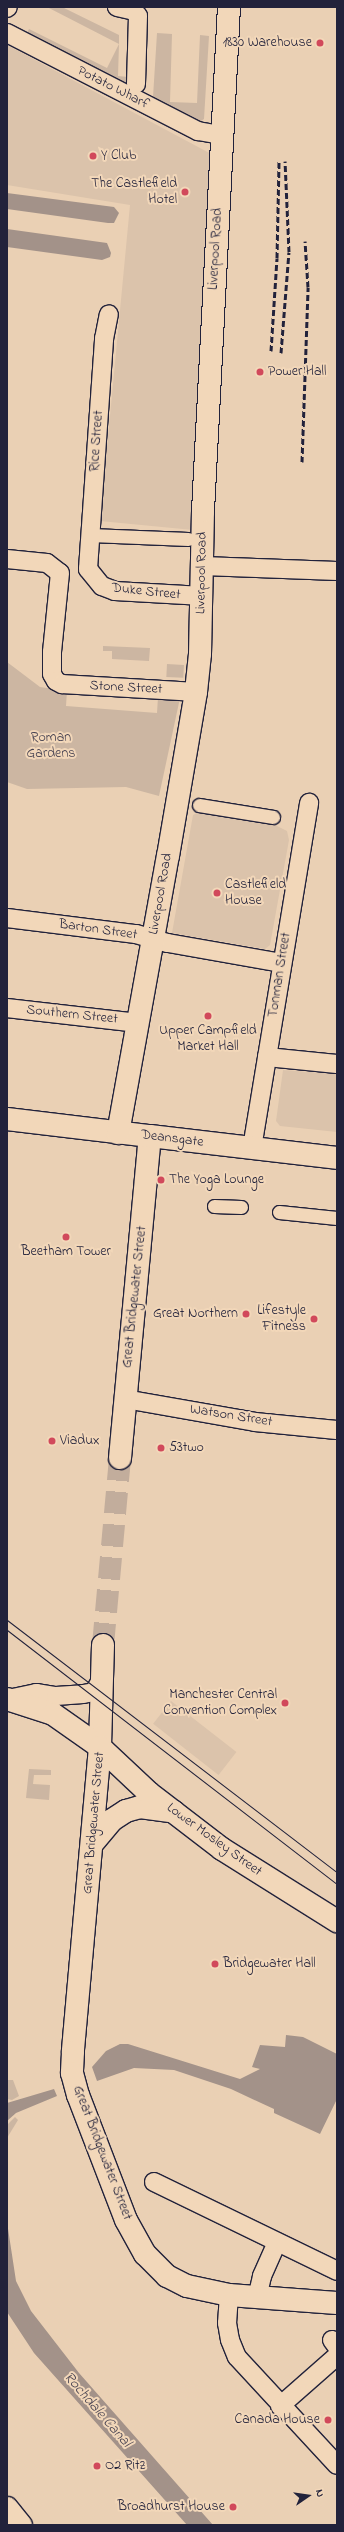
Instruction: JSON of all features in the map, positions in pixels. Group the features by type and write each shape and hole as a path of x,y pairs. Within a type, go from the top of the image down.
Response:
{"main road":[{"name":"Liverpool Road","path":"118,1132 196,692 203,596 221,135 229,7"},
{"name":"Deansgate","path":"7,1119 337,1158"},
{"name":"Great Bridgewater Street","path":"120,1458 150,1136"},
{"name":"Great Bridgewater Street","path":"103,1645 100,1682 100,1747 73,2052 72,2073 78,2094 126,2220 146,2254 167,2276 182,2284 229,2295 337,2303"},
{"name":"Lower Mosley Street","path":"7,1702 53,1714 100,1747 149,1793 238,1860 337,1921"},
{"path":"92,1844 112,1820 126,1811 140,1808 174,1812"},
{"path":"7,2508 21,2525"}],"street":[{"path":"117,7 134,12 138,16 136,84"},
{"name":"Potato Wharf","path":"7,33 198,131 221,135"},
{"name":"Rice Street","path":"88,568 104,339 109,314"},
{"path":"90,535 188,539"},
{"path":"7,559 47,562 60,573 88,568"},
{"path":"203,566 284,567 337,571"},
{"name":"Duke Street","path":"88,568 102,586 115,592 203,596"},
{"name":"Stone Street","path":"60,573 52,652 52,674 56,681 62,684 196,692"},
{"name":"Tonman Street","path":"252,1148 309,803"},
{"path":"199,805 272,817"},
{"name":"Barton Street","path":"7,918 153,939 282,963"},
{"name":"Southern Street","path":"7,1008 138,1023"},
{"path":"267,1057 337,1064"},
{"path":"214,1206 240,1207"},
{"path":"279,1212 337,1218"},
{"name":"Watson Street","path":"125,1400 255,1422 337,1430"},
{"path":"7,1702 36,1693 56,1696 94,1692 100,1682"},
{"path":"154,2182 337,2271"},
{"path":"257,2298 262,2276 277,2242"},
{"path":"229,2295 227,2323 233,2350 280,2406 337,2465"},
{"path":"280,2406 335,2348"}],"shaded area":[{"path":"7,45 215,156 193,530 100,521 130,205 7,185"},
{"path":"199,812 277,826 287,831 289,840 270,945 265,949 172,933 193,815"},
{"path":"283,1070 337,1074 337,1132 280,1126 276,1121"},
{"path":"171,1701 236,1752 219,1775 153,1724"}],"green space":[{"path":"47,7 62,7 119,35 119,44"},
{"path":"29,29 107,68 119,44 118,76 128,77 127,84 27,33"},
{"path":"157,33 172,34 170,102 197,103 200,35 209,36 204,119 201,121 153,97"},
{"path":"103,646 150,648 149,661 112,659 112,651 103,651"},
{"name":"Roman Gardens","path":"7,662 40,687 67,691 66,706 157,713 158,697 180,698 159,796 126,787 27,789 7,782"},
{"path":"167,664 184,665 183,678 166,677"},
{"path":"29,1769 51,1770 51,1775 34,1775 33,1784 50,1785 49,1800 26,1798"},
{"path":"7,2080 13,2080 19,2096 12,2100 7,2099"},
{"path":"15,2117 18,2120 7,2138 7,2125"}],"water":[{"path":"7,193 114,207 119,213 114,223 108,223 7,209"},
{"path":"7,229 107,243 111,253 110,257 102,260 7,247"},
{"path":"286,2035 303,2037 337,2054 337,2099 320,2134 274,2113 274,2109 231,2089 174,2070 134,2068 97,2081 92,2067 106,2051 120,2044 128,2044 240,2079 260,2069 252,2067 260,2045 285,2047"},
{"path":"54,2089 57,2096 16,2113 7,2121 7,2103"},
{"name":"Rochdale Canal","path":"7,2222 16,2281 31,2311 79,2373 213,2525 187,2525 34,2353 7,2312"}],"tunnel":[{"path":"103,1645 120,1458"}],"tram line":[{"path":"7,1620 337,1872"},
{"path":"7,1630 337,1884"}],"railway":[{"path":"271,351 277,258 279,161"},
{"path":"281,353 289,252 285,161"},
{"path":"302,462 308,287 305,241"}],"place":[{"name":"1830 Warehouse","path":"320,43"},
{"name":"Y Club","path":"93,156"},
{"name":"The Castlefield Hotel","path":"185,192"},
{"name":"Power Hall","path":"260,372"},
{"name":"Castlefield House","path":"217,893"},
{"name":"Upper Campfield Market Hall","path":"208,1016"},
{"name":"The Yoga Lounge","path":"161,1180"},
{"name":"Beetham Tower","path":"66,1237"},
{"name":"Great Northern","path":"246,1314"},
{"name":"Lifestyle Fitness","path":"314,1319"},
{"name":"Viadux","path":"52,1441"},
{"name":"53two","path":"161,1448"},
{"name":"Manchester Central Convention Complex","path":"285,1703"},
{"name":"Bridgewater Hall","path":"215,1964"},
{"name":"Canada House","path":"328,2420"},
{"name":"O2 Ritz","path":"97,2466"},
{"name":"Broadhurst House","path":"233,2507"}]}
